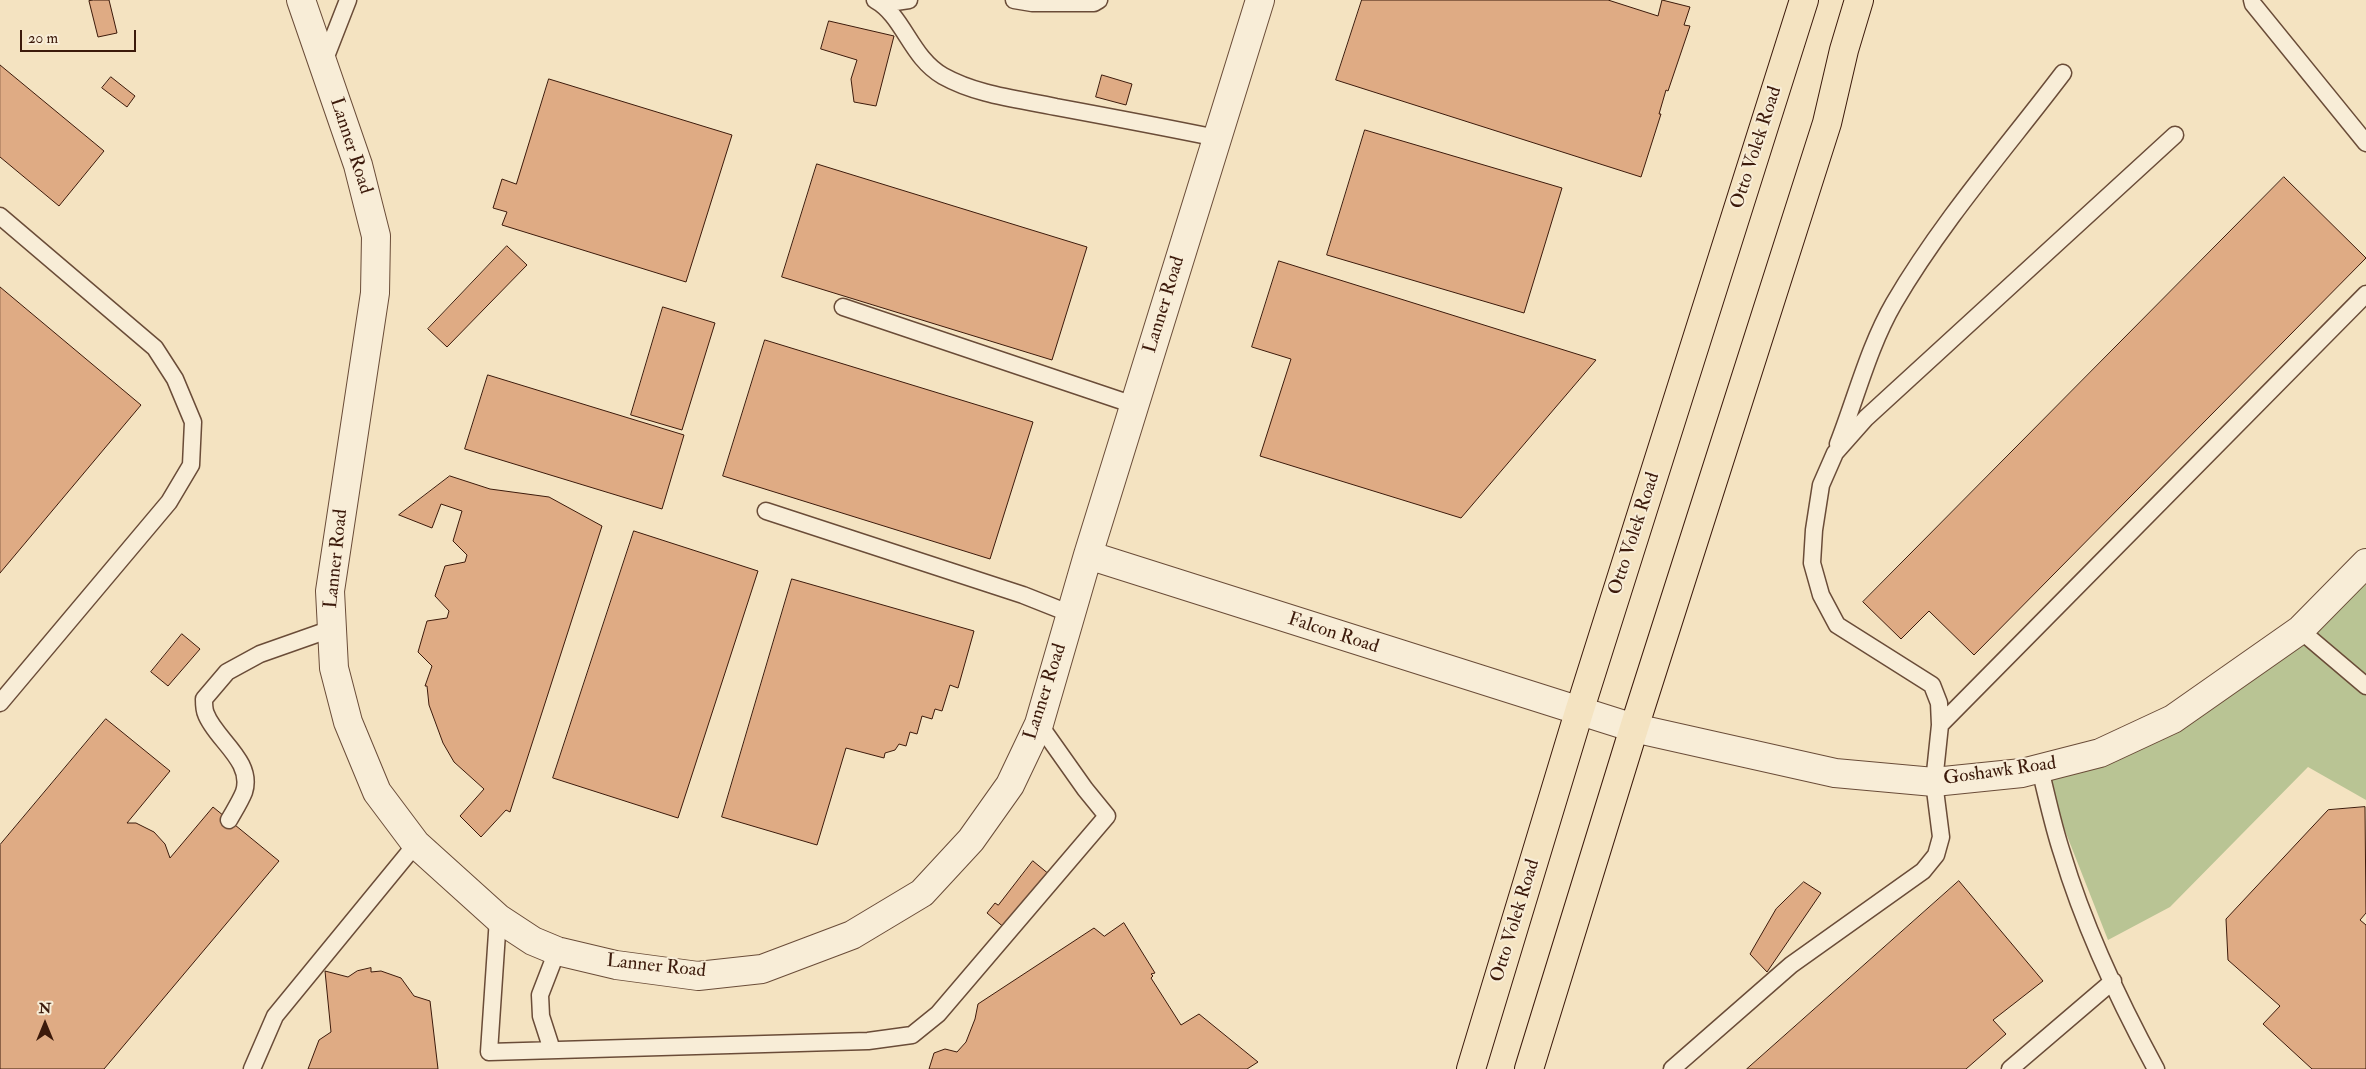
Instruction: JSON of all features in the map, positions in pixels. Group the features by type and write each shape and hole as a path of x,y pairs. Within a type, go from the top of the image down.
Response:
{"main road":[{"name":"Otto Volek Road","path":"1471,1069 1578,712 1804,0"},
{"path":"1529,1069 1634,728 1827,123 1844,50 1859,0"}],"street":[{"name":"Lanner Road","path":"301,0 358,165 376,236 375,292 330,591 334,668 348,722 377,792 416,844 498,918 533,941 557,951 616,965 698,976 762,969 852,935 922,893 971,840 1010,786 1039,724 1088,555 1260,0"},
{"name":"Falcon Road","path":"1088,555 1578,712 1634,728"},
{"name":"Goshawk Road","path":"1634,728 1835,773 1934,782 2022,773 2040,769 2100,753 2173,719 2300,630 2366,563"}],"lane":[{"path":"323,64 348,0"},
{"path":"879,2 909,0"},
{"path":"1014,0 1032,3 1094,3 1099,0"},
{"path":"2252,0 2253,4 2366,143"},
{"path":"879,2 898,23 918,55 942,75 980,92 1217,138"},
{"path":"1672,1069 1791,965 1923,871 1936,855 1941,837 1934,782 1940,725 1940,702 1932,684 1838,625 1821,595 1812,563 1814,530 1821,485 1878,338 1894,304 1929,248 2063,73"},
{"path":"1835,453 1866,418 2176,135"},
{"path":"0,216 156,348 174,379 193,422 191,465 169,502 0,703"},
{"path":"1940,725 2366,294"},
{"path":"843,307 1134,405"},
{"path":"766,511 1022,595 1071,614"},
{"path":"230,820 245,791 244,772 233,751 214,730 205,713 204,699 227,672 260,654 332,629"},
{"path":"2300,630 2366,686"},
{"path":"498,918 489,1052 868,1041 912,1036 938,1014 1107,816 1085,789 1039,724"},
{"path":"2040,769 2062,854 2127,1016 2156,1069"},
{"path":"252,1069 275,1016 416,844"},
{"path":"552,1050 540,1016 540,995 557,951"},
{"path":"2010,1069 2113,982"}],"green space":[{"path":"2366,554 2366,800 2308,767 2170,907 2108,940 2040,767 2099,751 2298,626"}],"building":[{"path":"109,0 117,33 98,37 89,1"},
{"path":"1362,0 1608,0 1658,16 1662,0 1690,7 1684,25 1690,26 1668,91 1666,90 1659,114 1661,114 1641,177 1336,80"},
{"path":"829,21 894,36 876,106 854,102 851,79 857,60 821,49"},
{"path":"0,65 104,151 59,206 0,157"},
{"path":"1102,75 1132,84 1126,105 1096,97"},
{"path":"111,77 135,96 127,107 102,88"},
{"path":"549,79 732,135 686,282 502,225 507,212 493,208 502,179 516,184"},
{"path":"1365,130 1562,188 1524,313 1327,255"},
{"path":"817,164 1087,247 1052,360 782,277"},
{"path":"2284,177 2366,258 1974,655 1929,611 1901,639 1863,602"},
{"path":"507,246 527,265 447,347 428,329"},
{"path":"1279,261 1596,360 1461,518 1260,456 1291,359 1252,347"},
{"path":"0,287 141,405 0,573"},
{"path":"663,307 715,323 682,430 631,415"},
{"path":"765,340 1033,422 990,559 723,476"},
{"path":"488,375 684,435 662,509 465,449"},
{"path":"450,476 490,489 549,497 602,526 510,812 506,810 481,837 460,816 484,789 454,762 443,743 429,705 427,686 425,686 432,666 418,652 427,621 447,618 449,611 435,596 445,566 465,562 467,555 453,541 462,511 441,504 432,528 399,515"},
{"path":"634,531 758,571 678,818 553,778"},
{"path":"792,579 974,631 958,688 950,685 942,711 935,709 932,719 922,716 917,734 910,732 906,746 899,744 895,750 885,753 884,758 846,748 817,845 722,817"},
{"path":"182,634 200,649 168,686 151,672"},
{"path":"106,719 170,771 127,823 136,823 154,832 165,844 170,858 213,807 279,861 104,1069 0,1069 0,845"},
{"path":"2365,807 2366,913 2360,920 2366,925 2366,1069 2312,1069 2263,1024 2280,1006 2228,960 2226,919 2328,810"},
{"path":"1033,861 1050,875 1006,929 987,913 995,903 998,905"},
{"path":"1959,881 2043,981 1993,1020 2006,1034 1966,1069 1747,1069"},
{"path":"1804,882 1821,893 1767,972 1750,954 1776,909"},
{"path":"1124,923 1155,973 1151,974 1153,976 1151,978 1181,1025 1199,1014 1258,1062 1247,1069 929,1069 934,1053 945,1049 957,1052 966,1042 975,1019 978,1004 1094,928 1104,936"},
{"path":"371,968 371,972 381,971 401,978 414,996 430,1001 438,1069 308,1069 319,1040 331,1032 325,971 348,977 357,971"}]}
